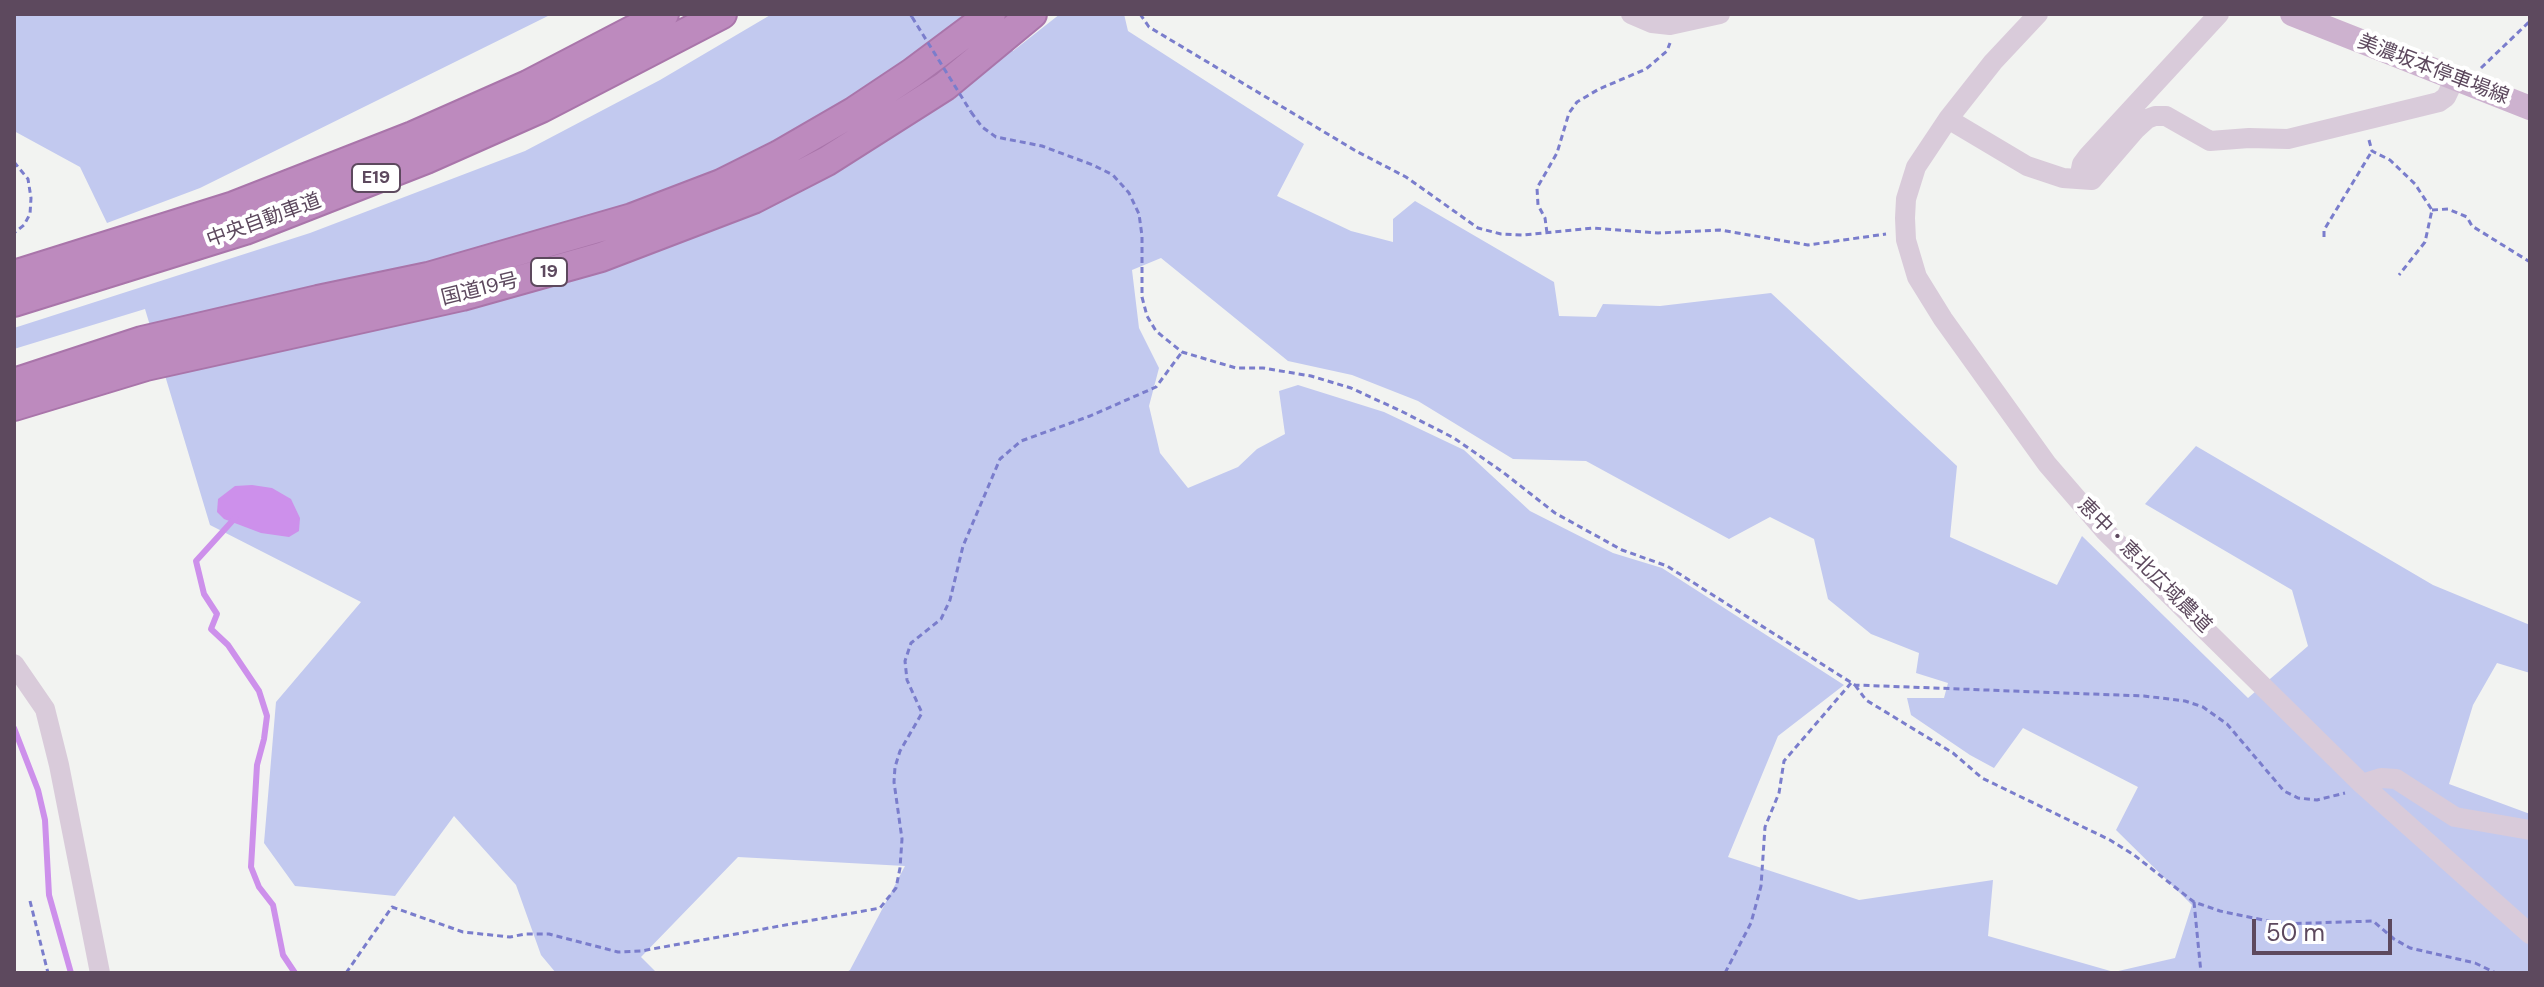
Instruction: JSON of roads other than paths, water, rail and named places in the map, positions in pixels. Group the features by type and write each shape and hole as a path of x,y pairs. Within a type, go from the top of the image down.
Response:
{"highway":[{"name":"中央自動車道","path":"14,275 234,206 413,136 528,85 664,14"},
{"name":"中央自動車道","path":"14,302 245,230 426,159 541,108 722,14"},
{"name":"国道19号","path":"14,383 142,341 428,277 632,218 721,184 779,155 878,96 991,14"},
{"name":"国道19号","path":"14,406 146,366 462,296 601,257 753,199 827,161 945,86 1032,14"}],"main road":[{"name":"美濃坂本停車場線","path":"2292,14 2530,108"}],"street":[{"path":"1631,14 1652,23 1670,25 1720,14"},
{"name":"恵中・恵北広域農道","path":"2038,14 1993,62 1948,119 1925,150 1910,182 1906,199 1906,232 1917,277 2047,464 2104,530 2362,784 2530,934"},
{"path":"2079,179 2082,164 2088,156 2219,14"},
{"path":"1948,119 2027,166 2054,176 2092,180 2136,129 2155,116 2166,116 2210,141 2288,139 2439,102 2463,82"},
{"path":"14,664 45,709 100,973"},
{"path":"2362,784 2381,778 2396,779 2455,817 2530,830"}],"waterway":[{"path":"235,518 196,561 204,594 217,614 211,629 228,645 259,691 267,716 257,765 251,867 259,887 273,905 283,955 295,973"},
{"path":"14,728 38,790 45,820 49,895 71,973"}]}
